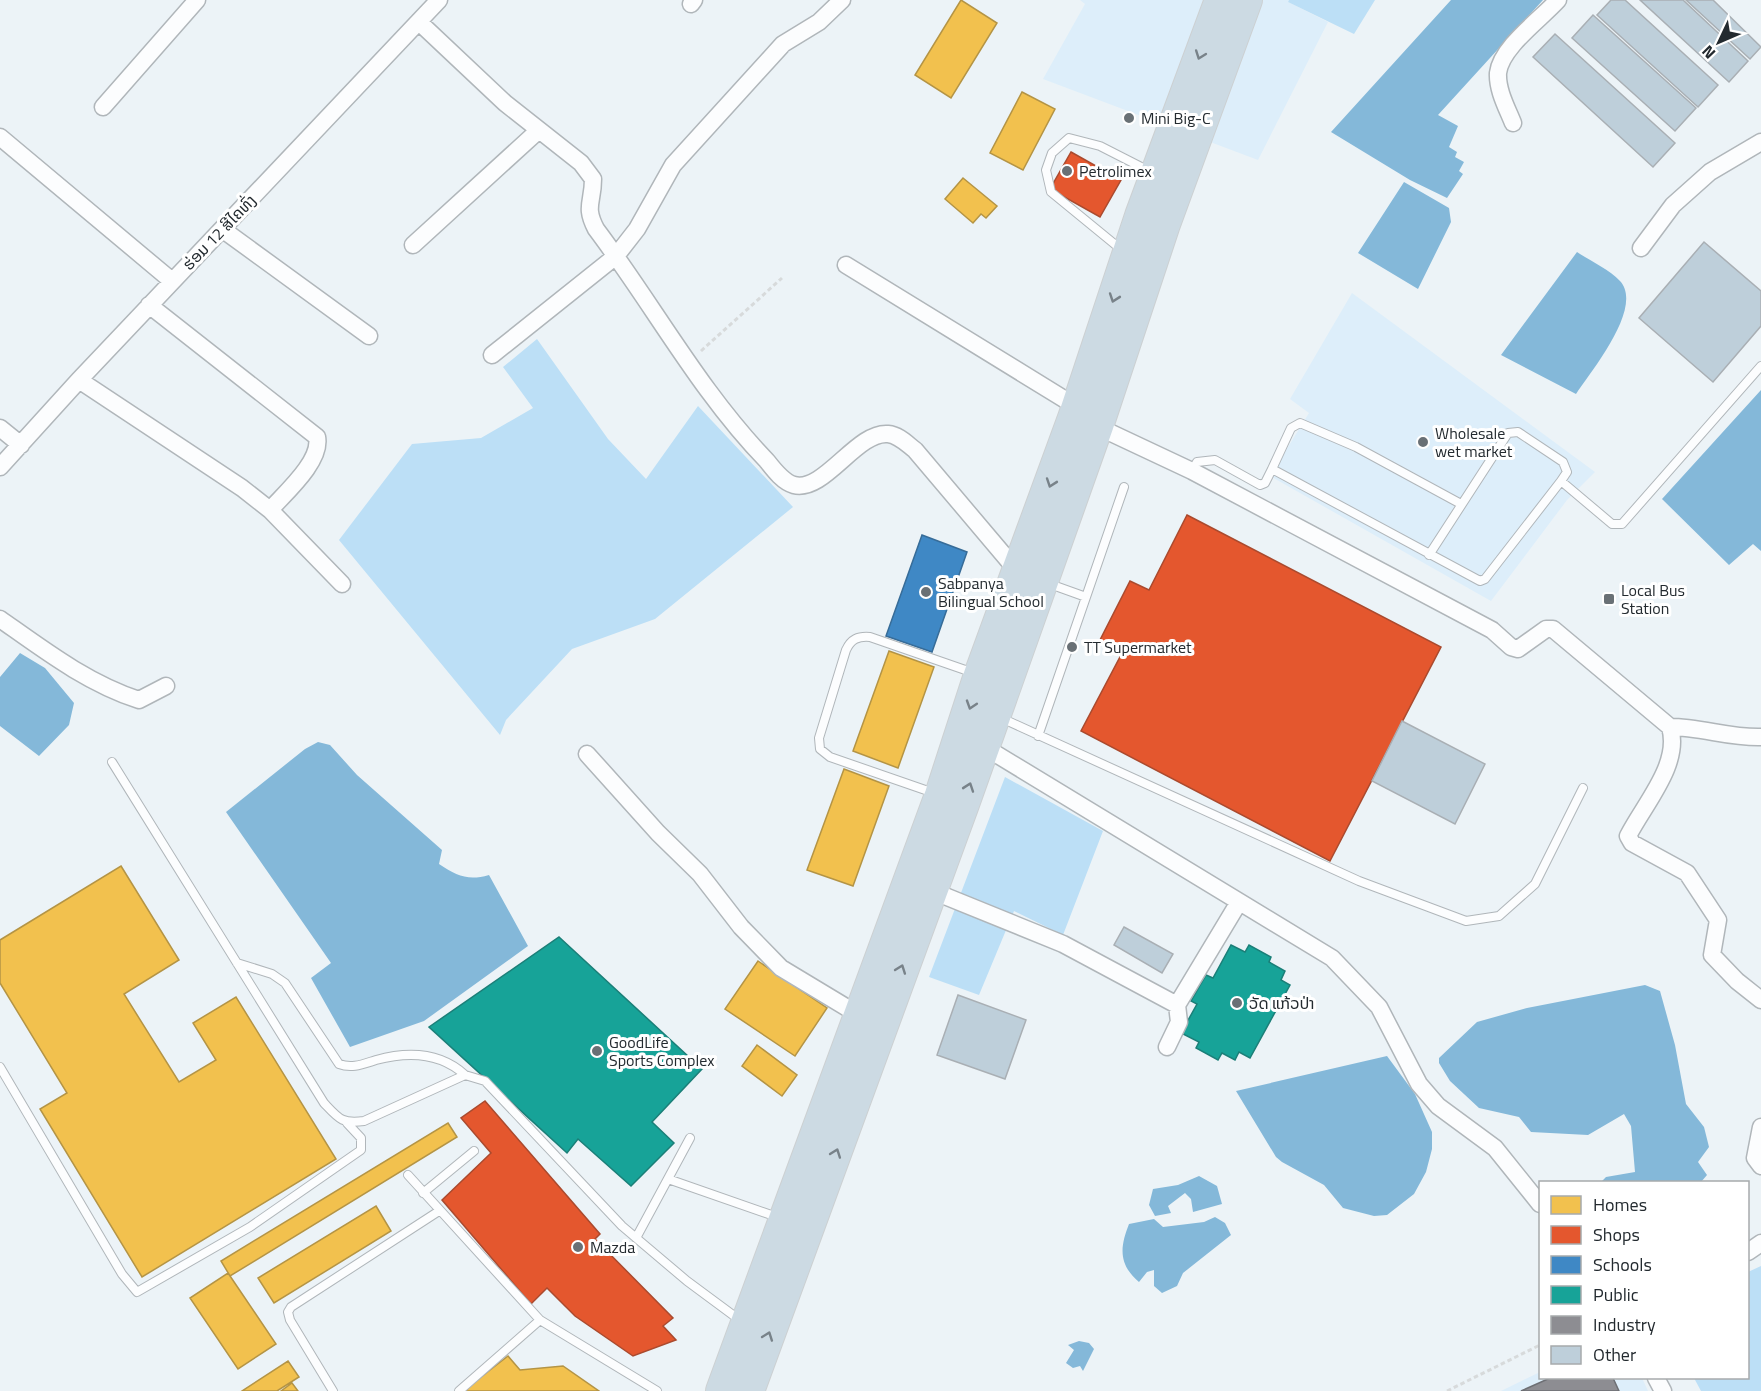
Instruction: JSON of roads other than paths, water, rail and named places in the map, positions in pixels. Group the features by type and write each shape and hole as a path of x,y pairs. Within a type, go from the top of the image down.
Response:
{"highway":[{"path":"748,1391 983,746 1031,577 1083,417 1128,255 1156,174 1224,1"},
{"path":"1083,417 1164,224 1224,1"},
{"path":"722,1391 941,795 980,675 1031,577"}],"street":[{"path":"103,107 197,0"},
{"name":"ຮ່ອມ 12 ສີໄຄທົ່ງ","path":"0,466 149,305 440,0"},
{"path":"492,355 616,256 637,229 673,165 783,44 819,22 842,0"},
{"path":"1513,123 1501,93 1498,72 1513,45 1558,0"},
{"path":"419,22 505,103 581,163 593,179 588,204 589,215 736,430 784,480 795,486 811,484 868,440 887,434 900,438 915,450 1031,577"},
{"path":"413,245 538,130"},
{"path":"0,137 172,281"},
{"path":"1641,248 1673,205 1710,172 1761,142"},
{"path":"222,229 369,336"},
{"path":"846,265 1083,417 1192,471 1492,630 1511,647 1518,648 1546,629 1553,629 1670,726 1675,742 1670,759 1628,836 1632,843 1687,873 1718,920 1712,955 1737,981 1761,1000"},
{"path":"149,305 317,437 319,446 314,459 270,510"},
{"path":"79,380 242,488 270,510 342,584"},
{"path":"0,428 21,445"},
{"path":"0,619 77,672 120,694 139,700 166,686"},
{"path":"1670,726 1693,727 1742,738 1761,737"},
{"path":"983,746 1332,958 1379,1007 1419,1084 1438,1106 1495,1148 1539,1203"},
{"path":"587,754 650,825 700,874 741,927 781,968 859,1015"},
{"path":"930,890 1063,944 1177,1005"},
{"path":"1167,1047 1179,1022 1177,1005 1239,902"},
{"path":"1761,1127 1755,1158 1761,1166"}],"lane":[{"path":"1128,255 1051,192 1046,170 1052,153 1069,138 1100,146 1156,174"},
{"path":"1561,481 1612,524 1622,524 1761,366"},
{"path":"1192,471 1197,462 1215,460 1260,485 1265,483 1291,428 1300,423 1356,447 1461,504"},
{"path":"1272,469 1474,580 1485,579 1561,481 1567,472 1563,462 1513,431 1503,438 1429,555"},
{"path":"1038,736 1124,487"},
{"path":"1031,577 1086,597"},
{"path":"941,795 830,757 820,749 819,738 846,650 852,640 870,637 980,675"},
{"path":"993,714 1359,881 1467,921 1499,916 1535,884 1582,788"},
{"path":"0,1067 122,1274 137,1292 250,1227 361,1150 362,1138 324,1103 112,762"},
{"path":"237,963 272,974 285,983 339,1064 354,1067 385,1058 420,1054 439,1058 454,1065 465,1076 485,1080 636,1238 687,1281 746,1325"},
{"path":"347,1123 364,1121 465,1076"},
{"path":"636,1238 690,1138"},
{"path":"423,1193 474,1151"},
{"path":"408,1175 540,1320 657,1391"},
{"path":"668,1179 786,1220"},
{"path":"333,1391 290,1320 288,1312 291,1307 439,1210"},
{"path":"459,1391 540,1320"}],"place":[{"name":"Mini Big-C","path":"1129,118"},
{"name":"Petrolimex","path":"1067,171"},
{"name":"Wholesale wet market","path":"1423,442"},
{"name":"Sabpanya Bilingual School","path":"926,592"},
{"name":"Local Bus Station","path":"1609,599"},
{"name":"TT Supermarket","path":"1072,647"},
{"name":"ວັດ ແກ້ວປ່າ","path":"1237,1003"},
{"name":"GoodLife Sports Complex","path":"597,1051"},
{"name":"Mazda","path":"578,1247"}]}
